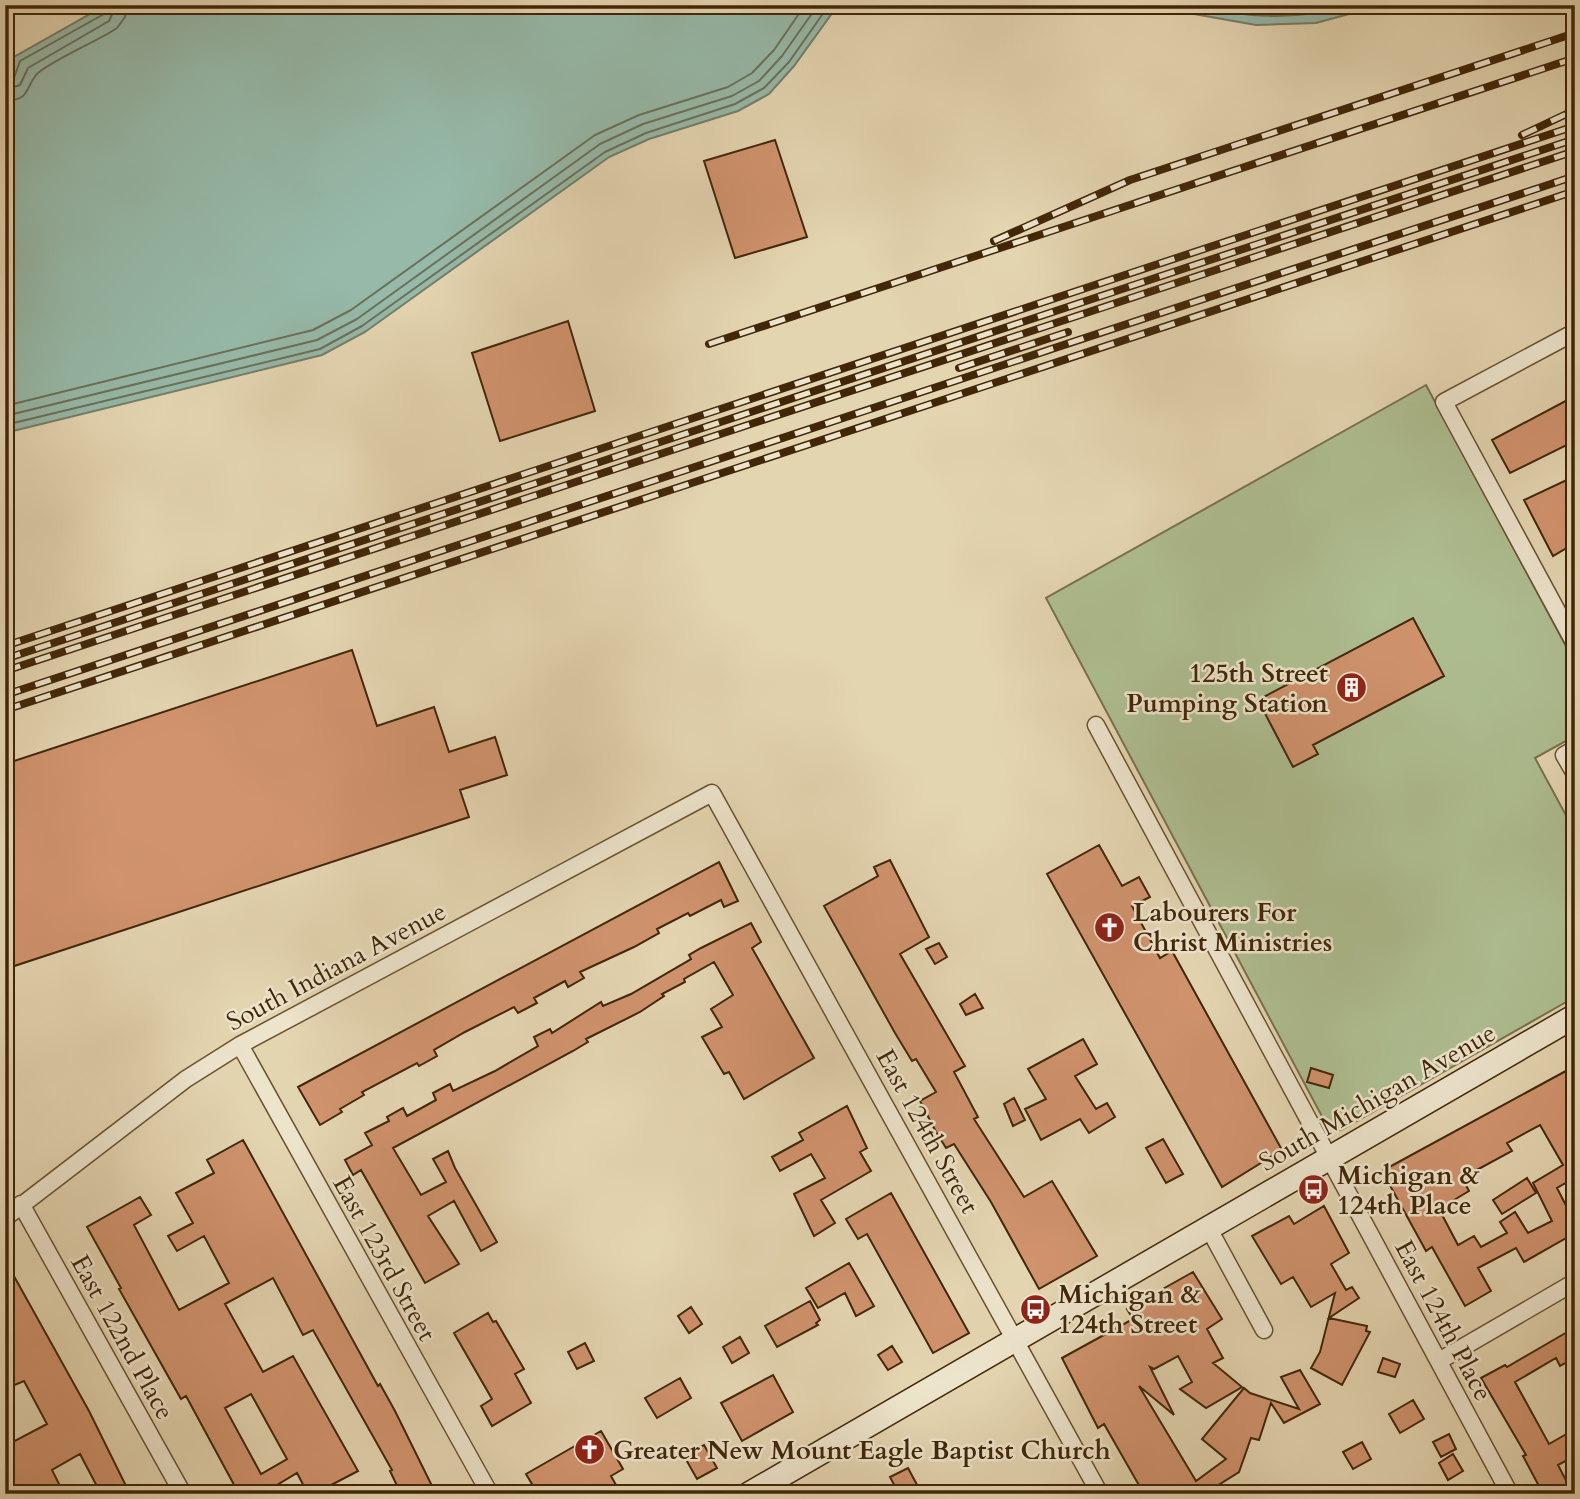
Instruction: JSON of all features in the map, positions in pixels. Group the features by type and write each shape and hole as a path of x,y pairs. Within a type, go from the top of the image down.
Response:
{"main road":[{"name":"South Michigan Avenue","path":"749,1494 1575,1016"}],"street":[{"path":"1575,332 1444,402 1575,643"},
{"name":"East 124th Place","path":"1096,725 1510,1494"},
{"path":"1575,749 1564,755 1575,774"},
{"name":"South Indiana Avenue","path":"5,1218 186,1079 240,1045 712,793"},
{"name":"East 124th Street","path":"712,793 1100,1494"},
{"name":"East 123rd Street","path":"240,1045 490,1494"},
{"name":"East 122nd Place","path":"21,1204 183,1494"},
{"path":"1208,1227 1264,1330"},
{"path":"1438,1361 1575,1282"}],"shaded area":[{"path":"1426,385 1575,663 1575,736 1535,758 1575,832 1575,997 1341,1130 1333,1131 1326,1124 1046,598"}],"water":[{"path":"106,5 838,5 794,66 769,94 738,111 649,139 609,157 365,332 322,355 5,433 5,85 14,57"},
{"path":"1143,5 1382,5 1316,23 1256,25"}],"building":[{"path":"775,140 807,237 735,258 704,161"},
{"path":"568,321 595,411 500,441 472,353"},
{"path":"1575,396 1575,441 1510,473 1492,440"},
{"path":"1575,476 1575,543 1553,556 1524,500"},
{"name":"125th Street Pumping Station","path":"1413,618 1444,676 1313,745 1318,754 1293,767 1258,700"},
{"path":"352,650 377,726 434,707 449,752 495,737 507,775 460,790 469,817 5,969 5,849 10,847 5,831 5,764"},
{"path":"1099,845 1122,886 1139,877 1150,897 1132,906 1160,958 1172,951 1282,1150 1222,1187 1047,874"},
{"path":"890,860 929,937 900,954 965,1066 954,1072 978,1117 974,1119 1024,1197 1052,1181 1097,1256 1039,1289 991,1202 954,1144 946,1148 935,1130 920,1101 936,1092 916,1059 912,1061 895,1033 824,906 878,876 874,867"},
{"path":"719,862 738,901 724,907 721,900 657,929 659,933 634,947 580,972 584,978 568,987 565,981 534,998 537,1003 518,1013 514,1007 434,1050 437,1056 419,1066 417,1063 362,1092 364,1095 320,1125 298,1087"},
{"path":"751,923 761,942 752,948 814,1058 744,1099 729,1072 724,1074 702,1037 722,1027 711,1009 733,995 714,962 684,979 685,982 662,994 664,996 640,1012 586,1039 588,1042 573,1051 393,1148 421,1195 446,1182 433,1159 448,1151 497,1242 481,1251 454,1201 428,1216 459,1264 425,1283 361,1170 353,1175 345,1160 372,1145 365,1133 389,1121 387,1117 403,1108 407,1116 436,1100 433,1093 450,1084 453,1091 495,1071 538,1046 534,1037 550,1029 552,1033 601,1002 603,1006 631,994 691,959 689,955"},
{"path":"939,943 947,957 935,964 926,949"},
{"path":"975,994 983,1008 966,1015 960,1004"},
{"path":"1083,1039 1097,1064 1075,1076 1096,1109 1107,1103 1115,1117 1089,1133 1080,1119 1041,1140 1025,1109 1046,1099 1028,1069"},
{"path":"1575,1066 1575,1186 1571,1180 1557,1188 1575,1223 1575,1233 1524,1262 1516,1248 1478,1268 1491,1291 1465,1306 1432,1247 1426,1251 1382,1171","holes":["1540,1125 1563,1165 1533,1183 1552,1221 1528,1233 1515,1212 1500,1222 1507,1233 1481,1247 1474,1236 1458,1245 1439,1209 1469,1191 1462,1178 1512,1151 1507,1143"]},
{"path":"1311,1068 1333,1075 1329,1088 1307,1082"},
{"path":"1014,1098 1025,1120 1013,1126 1004,1104"},
{"path":"847,1106 867,1148 860,1152 871,1171 821,1200 835,1223 814,1236 794,1194 825,1178 811,1154 780,1171 772,1157 803,1140 799,1133"},
{"path":"1163,1139 1183,1174 1166,1183 1146,1148"},
{"path":"243,1140 378,1386 380,1384 395,1411 436,1494 401,1494 390,1471 392,1470 313,1330 303,1335 273,1278 225,1304 263,1372 293,1356 358,1471 314,1494 308,1494 297,1473 262,1494 239,1494 186,1396 181,1399 87,1227 140,1197 151,1215 134,1225 179,1310 229,1283 204,1236 177,1251 168,1236 193,1223 176,1193 214,1173 207,1160","holes":["251,1394 287,1459 261,1474 225,1408"]},
{"path":"1527,1178 1536,1193 1502,1214 1493,1200"},
{"path":"891,1193 969,1333 933,1353 867,1234 858,1239 846,1219"},
{"path":"1324,1206 1349,1253 1331,1264 1346,1290 1352,1287 1359,1298 1329,1318 1367,1326 1366,1331 1370,1332 1342,1385 1311,1368 1320,1352 1335,1293 1311,1307 1293,1277 1281,1284 1252,1236 1289,1216 1294,1224"},
{"path":"5,1260 89,1411 130,1494 101,1494 80,1454 52,1470 64,1494 5,1494 5,1446 47,1424 24,1381 5,1389"},
{"path":"849,1263 874,1306 856,1316 845,1293 818,1308 806,1288"},
{"path":"1193,1272 1222,1319 1207,1329 1223,1358 1213,1363 1242,1387 1206,1408 1180,1389 1192,1382 1178,1356 1154,1369 1150,1367 1174,1415 1139,1386 1196,1481 1226,1459 1202,1439 1244,1388 1250,1393 1299,1409 1281,1377 1300,1370 1320,1404 1284,1423 1271,1403 1259,1440 1251,1438 1239,1472 1204,1494 1144,1494 1104,1424 1098,1428 1062,1358 1133,1319 1127,1309"},
{"path":"810,1301 820,1320 816,1323 818,1325 777,1347 765,1326"},
{"path":"691,1307 702,1324 689,1333 678,1316"},
{"path":"488,1313 493,1322 496,1321 524,1369 515,1374 531,1403 492,1426 481,1406 492,1399 454,1333"},
{"path":"1569,1331 1575,1341 1575,1358 1560,1366 1556,1358 1515,1382 1549,1444 1570,1432 1575,1441 1575,1456 1558,1465 1573,1494 1549,1494 1545,1486 1540,1488 1523,1456 1526,1455 1481,1378 1505,1365 1507,1367"},
{"path":"740,1337 749,1353 732,1363 723,1347"},
{"path":"585,1343 594,1361 577,1369 568,1352"},
{"path":"892,1346 902,1362 888,1370 878,1355"},
{"path":"1383,1358 1400,1364 1395,1377 1378,1372"},
{"path":"773,1375 793,1412 742,1441 721,1403"},
{"path":"680,1378 691,1398 657,1418 645,1398"},
{"path":"1413,1400 1424,1419 1400,1433 1389,1414"},
{"name":"Greater New Mount Eagle Baptist Church","path":"601,1431 623,1469 611,1476 621,1494 538,1494 526,1474"},
{"path":"1449,1434 1456,1449 1441,1457 1433,1442"},
{"path":"1362,1442 1371,1459 1353,1469 1343,1452"},
{"path":"704,1445 717,1468 697,1479 684,1456"},
{"path":"1453,1454 1463,1471 1448,1480 1439,1463"},
{"path":"908,1468 922,1494 899,1494 890,1477"}],"railway":[{"path":"994,241 1130,180 1575,33"},
{"path":"709,344 1575,58"},
{"path":"1522,135 1575,110"},
{"path":"5,646 1575,126"},
{"path":"5,659 1575,139"},
{"path":"5,671 1575,151"},
{"path":"5,695 1575,176"},
{"path":"5,710 1575,191"},
{"path":"959,368 1068,332"}],"place":[{"name":"125th Street Pumping Station","path":"1351,688"},
{"name":"Labourers For Christ Ministries","path":"1110,927"},
{"name":"Michigan & 124th Place","path":"1314,1190"},
{"name":"Michigan & 124th Street","path":"1035,1309"},
{"name":"Greater New Mount Eagle Baptist Church","path":"590,1450"}]}
